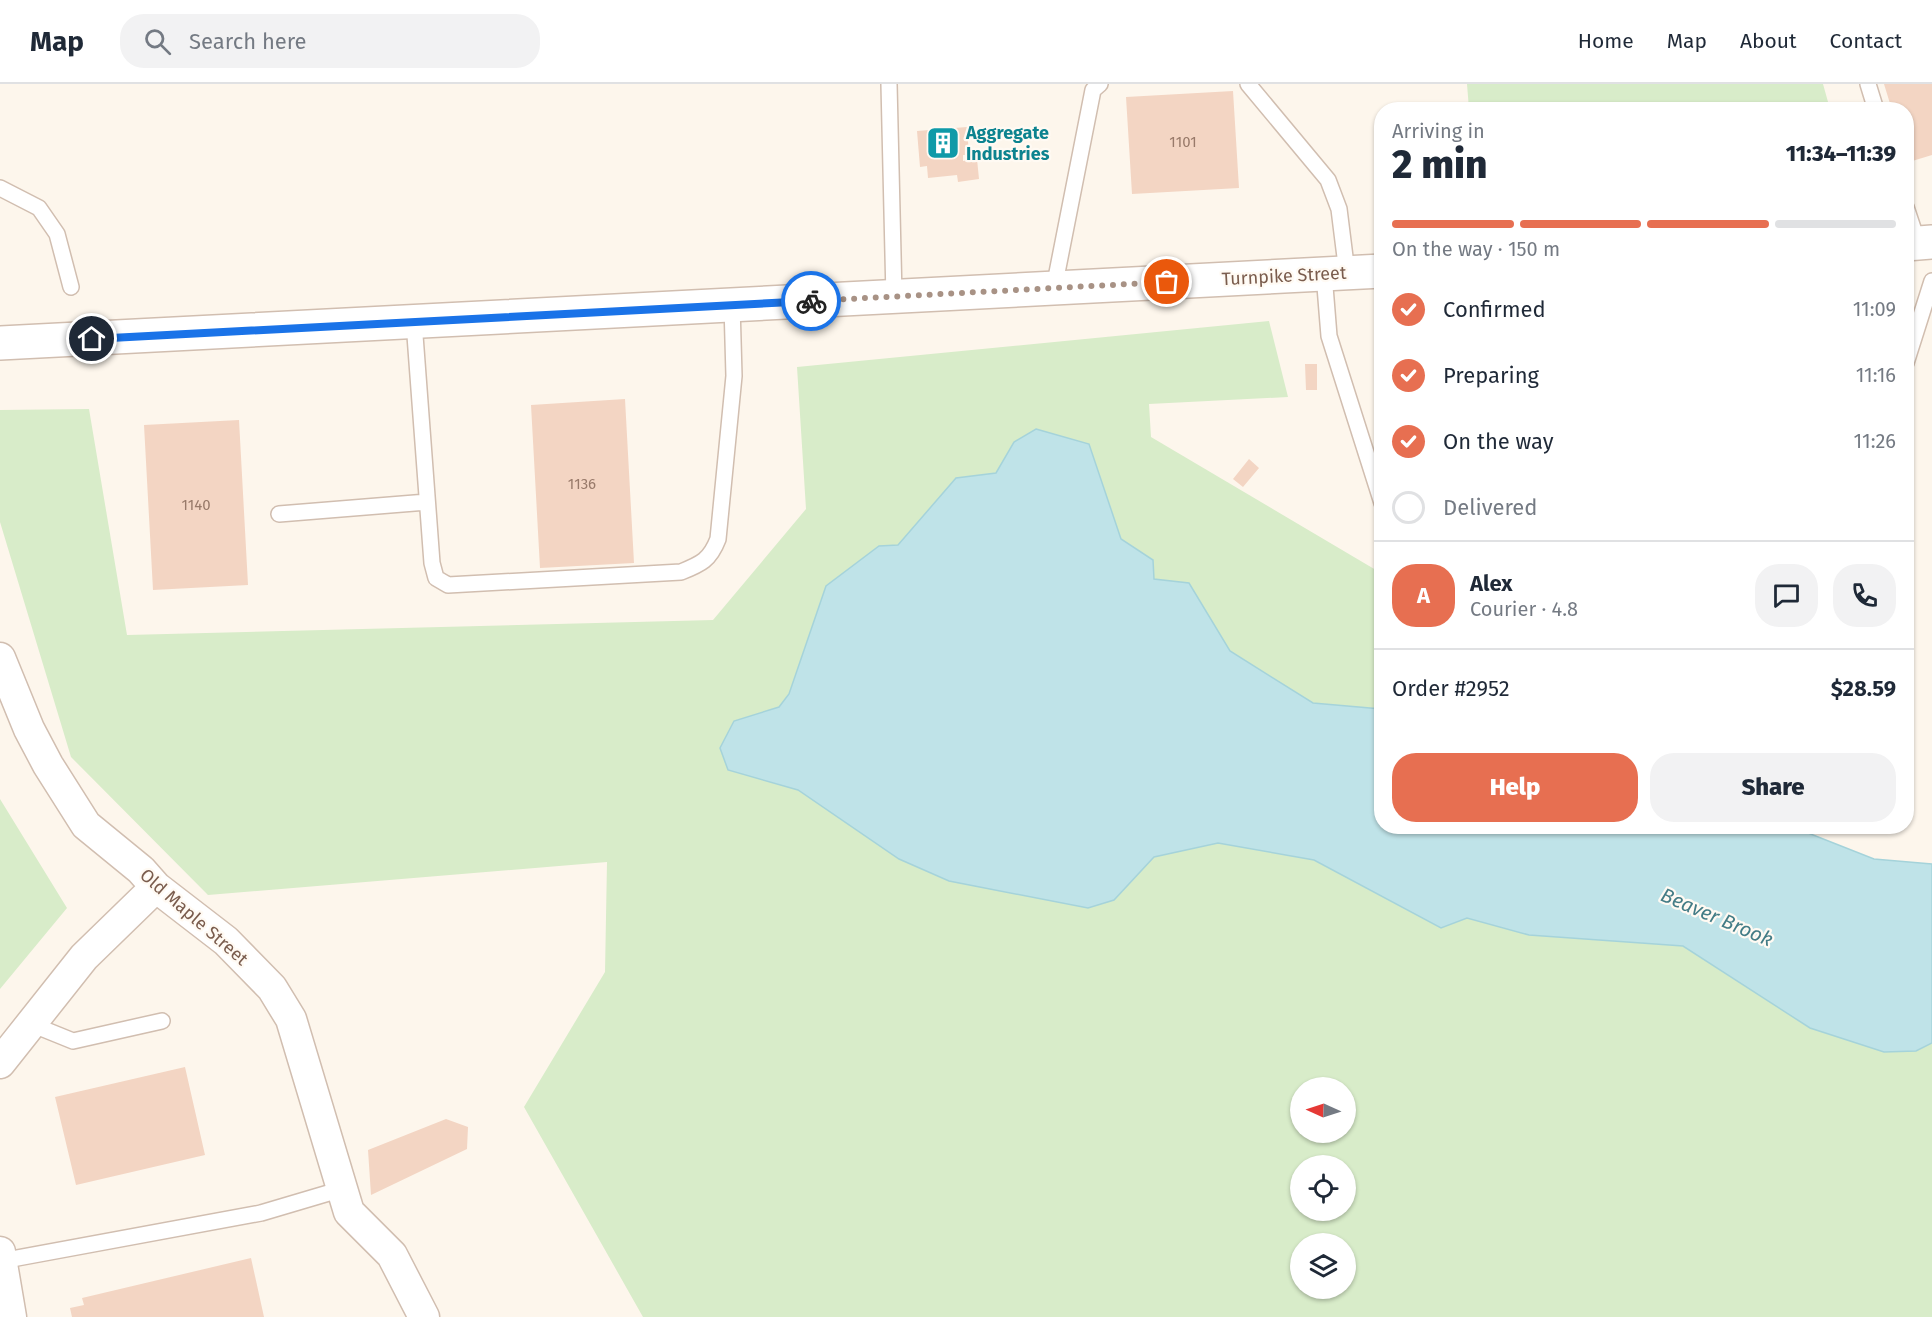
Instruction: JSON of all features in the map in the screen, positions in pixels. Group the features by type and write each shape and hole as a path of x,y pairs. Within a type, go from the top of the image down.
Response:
{"street":[{"name":"Turnpike Street","path":"0,343 1374,272"},
{"name":"Old Maple Street","path":"0,658 33,738 86,825 141,870 156,887 226,941 272,988 287,1011 349,1212 393,1255 424,1317"},
{"path":"0,1063 84,957 156,887"},
{"path":"1,1257 11,1317"}],"lane":[{"path":"889,84 894,297"},
{"path":"1054,288 1093,90 1100,84"},
{"path":"1248,84 1328,180 1339,209 1329,336 1374,478"},
{"path":"1868,84 1874,102"},
{"path":"0,188 39,208 57,234 71,288"},
{"path":"1914,338 1932,281"},
{"path":"414,322 432,563 436,578 448,585 681,572 699,565 713,553 718,539 734,376 732,305"},
{"path":"279,514 427,502"},
{"path":"31,1024 73,1041 162,1021"},
{"path":"1,1257 261,1213 342,1189"}],"green space":[{"path":"1467,84 1823,84 1828,102 1468,102"},
{"path":"1269,321 1288,397 1149,404 1151,437 1374,569 1374,708 1313,703 1229,651 1189,583 1154,579 1152,560 1121,539 1089,444 1014,442 996,473 956,478 898,545 879,546 826,586 789,694 779,707 734,721 728,769 798,790 899,859 1114,900 1154,857 1218,843 1314,860 1441,928 1467,918 1529,935 1683,946 1810,1028 1916,1051 1932,1043 1932,1317 643,1317 524,1107 605,972 607,862 208,895 71,757 0,522 0,410 89,409 127,635 713,620 806,509 797,367"},
{"path":"0,799 67,908 0,989"}],"water":[{"name":"Beaver Brook","path":"1036,429 1089,444 1121,539 1153,560 1154,579 1189,583 1230,651 1313,703 1374,708 1374,834 1811,834 1874,859 1932,864 1932,1043 1916,1051 1884,1052 1810,1028 1683,946 1529,935 1467,918 1441,928 1314,860 1218,843 1154,857 1114,900 1088,908 949,881 899,859 798,790 728,770 720,748 734,721 779,707 789,694 826,586 879,546 898,545 956,478 996,473 1014,442"}],"building":[{"path":"1884,84 1932,84 1932,155 1914,160 1914,102 1890,102"},
{"path":"1233,91 1239,188 1132,194 1126,97"},
{"name":"Aggregate Industries","path":"967,127 969,155 963,155 963,161 977,159 979,179 958,182 957,175 928,178 927,166 920,167 917,131"},
{"path":"1305,364 1317,364 1317,390 1306,390"},
{"path":"625,399 634,563 540,568 531,405"},
{"path":"239,420 248,585 153,590 144,425"},
{"path":"1249,459 1259,468 1243,487 1233,479"},
{"path":"185,1067 205,1155 76,1185 55,1097"},
{"path":"446,1119 468,1127 467,1149 371,1195 368,1150"},
{"path":"251,1258 264,1317 72,1317 70,1308 84,1305 82,1298"}],"way so far":[{"path":"811,301 1167,282"}],"place":[{"name":"Aggregate Industries","path":"943,143"}],"route":[{"path":"92,339 811,301"}]}
